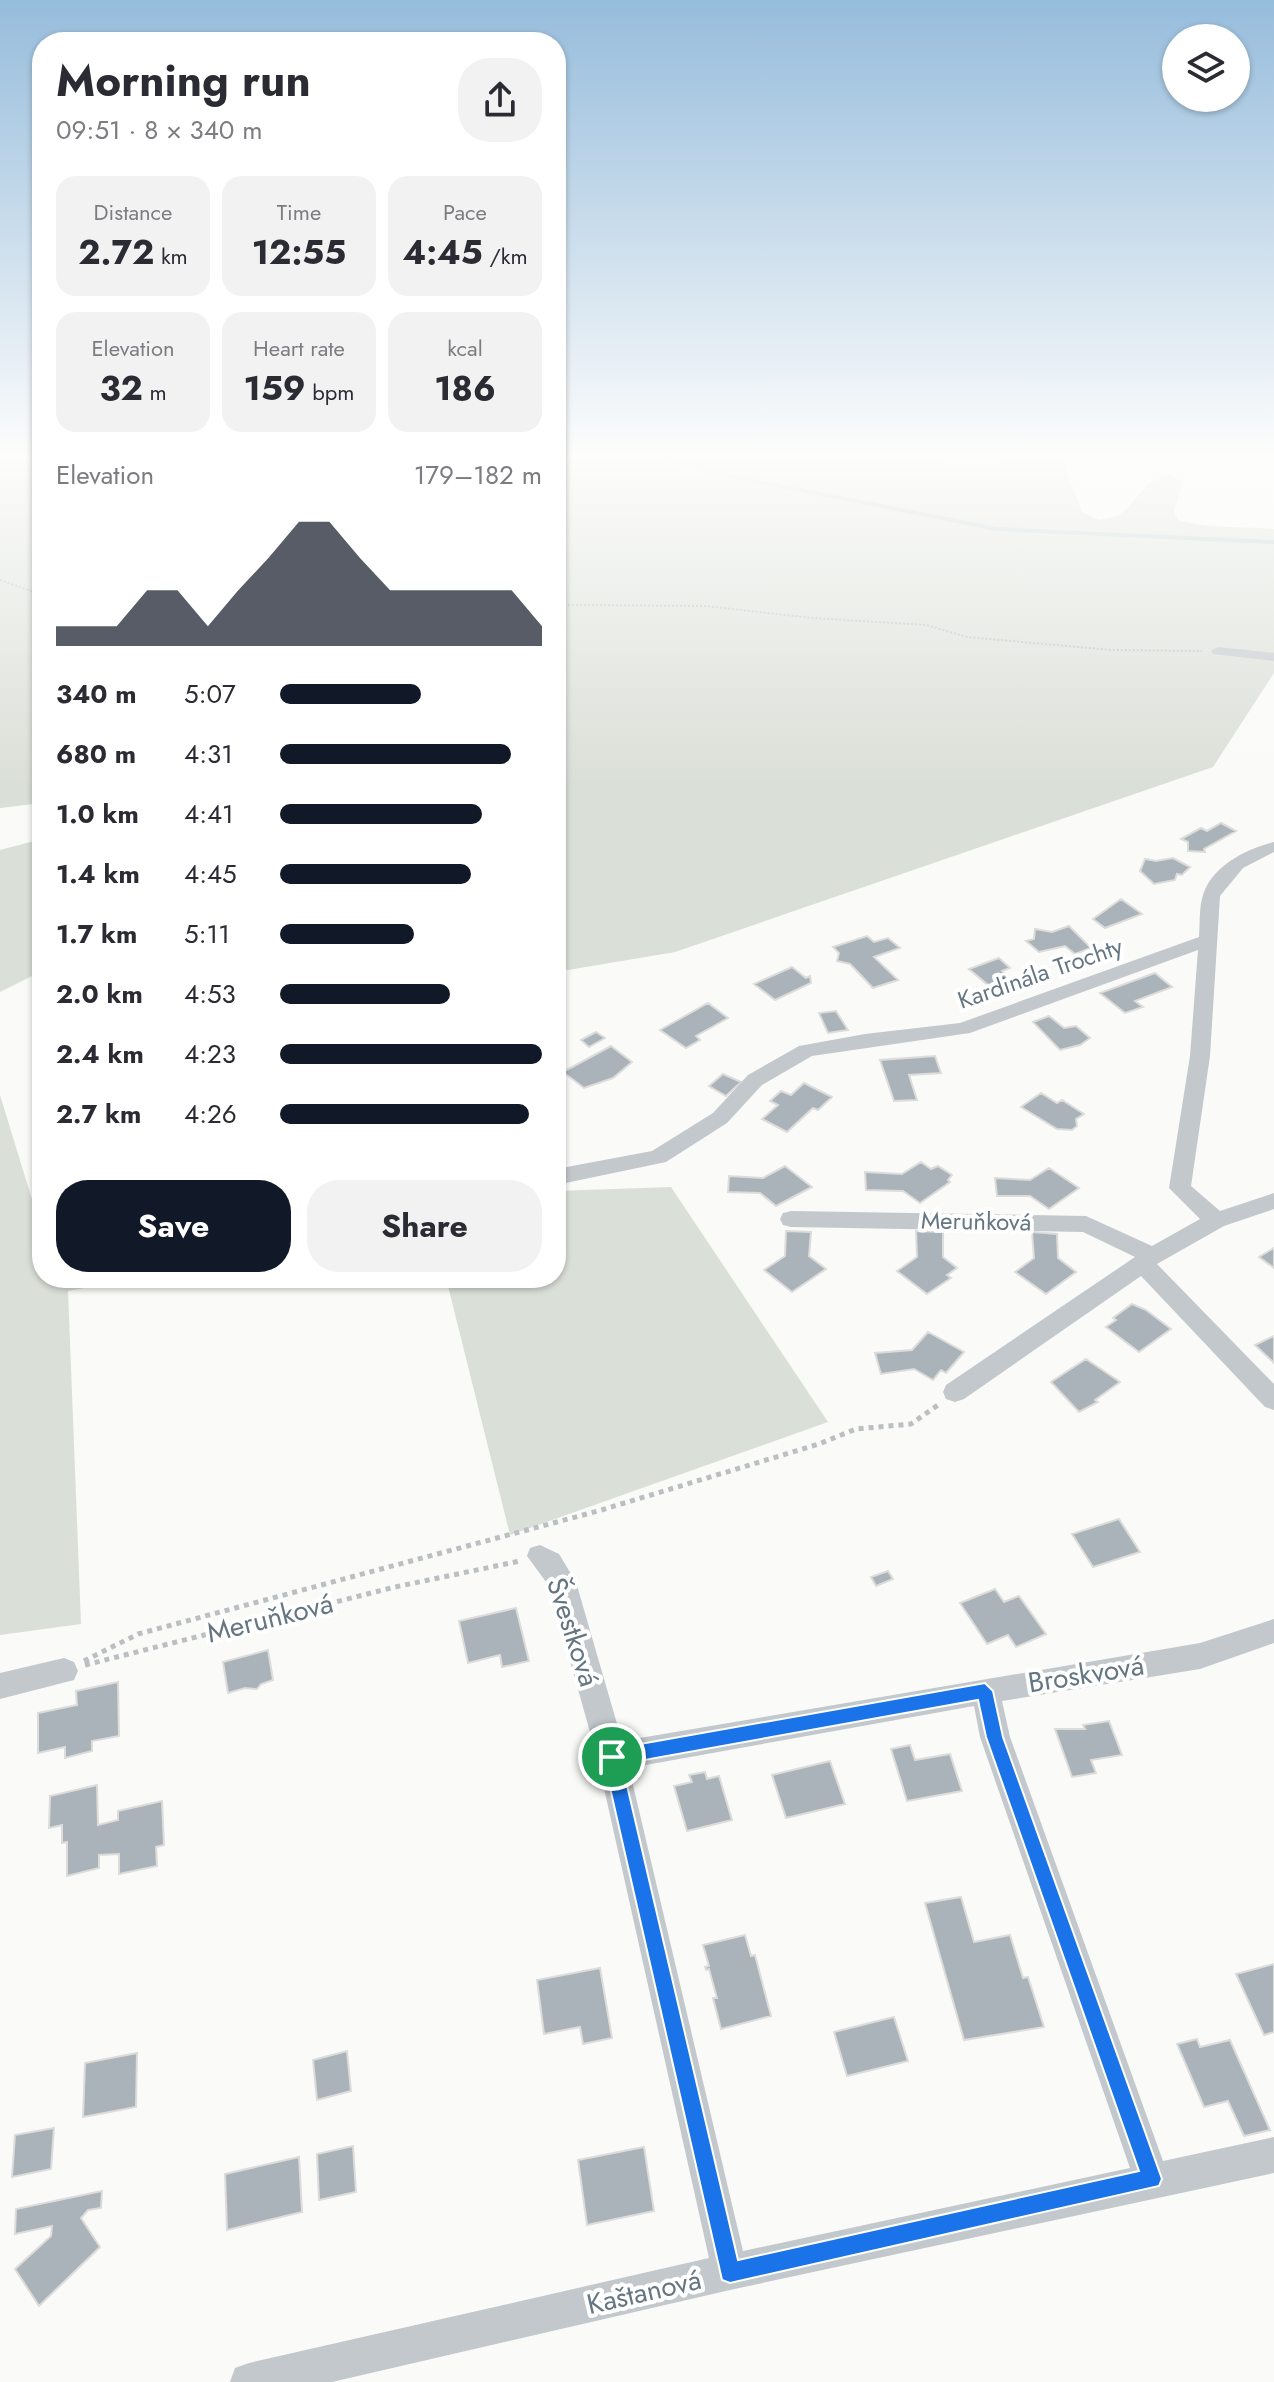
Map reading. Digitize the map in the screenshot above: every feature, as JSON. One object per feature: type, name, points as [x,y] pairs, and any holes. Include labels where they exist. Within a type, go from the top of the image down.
[{"type":"street","points":[[1218,651],[1274,657]]},
{"type":"street","points":[[1216,1220],[1180,1188],[1200,1056],[1211,896],[1221,878],[1248,856],[1274,847]]},
{"type":"street","name":"Kardinála Trochty","points":[[566,1175],[658,1157],[720,1118],[755,1080],[806,1051],[865,1040],[963,1029],[1208,940]]},
{"type":"street","points":[[955,1392],[1148,1259],[1216,1220],[1274,1201]]},
{"type":"street","name":"Meruňková","points":[[791,1219],[1086,1224],[1148,1259]]},
{"type":"street","points":[[1148,1259],[1274,1400]]},
{"type":"street","name":"Švestková","points":[[540,1556],[549,1562],[562,1582],[612,1757],[730,2272]]},
{"type":"street","name":"Broskvová","points":[[612,1757],[1200,1656],[1274,1631]]},
{"type":"street","points":[[0,1686],[64,1671]]},
{"type":"street","points":[[985,1691],[995,1737],[1152,2179]]},
{"type":"street","name":"Kaštanová","points":[[249,2382],[730,2272],[1274,2155]]},
{"type":"path","points":[[0,580],[32,591]]},
{"type":"path","points":[[566,605],[706,606],[812,618],[926,625],[967,637],[1111,650],[1218,651]]},
{"type":"path","points":[[64,1671],[138,1634],[598,1511],[819,1444],[856,1429],[911,1424],[955,1392]]},
{"type":"path","name":"Meruňková","points":[[64,1671],[395,1587],[540,1556]]},
{"type":"shaded area","points":[[0,564],[32,564],[32,804],[0,808]]},
{"type":"shaded area","points":[[566,564],[1274,564],[1274,673],[1213,767],[675,952],[566,970]]},
{"type":"shaded area","points":[[32,842],[32,976],[0,992],[0,850]]},
{"type":"shaded area","points":[[0,1095],[32,1199],[32,1288],[84,1288],[68,1291],[81,1624],[0,1635]]},
{"type":"shaded area","points":[[671,1187],[828,1422],[510,1535],[448,1288],[566,1288],[566,1191]]},
{"type":"building","points":[[1221,823],[1236,831],[1204,849],[1205,852],[1188,851],[1188,842],[1181,839],[1201,828],[1207,831]]},
{"type":"building","points":[[1173,858],[1190,867],[1182,875],[1177,874],[1175,880],[1154,884],[1140,871],[1145,859]]},
{"type":"building","points":[[1121,899],[1142,914],[1105,928],[1093,919]]},
{"type":"building","points":[[1069,926],[1091,948],[1075,954],[1065,946],[1039,952],[1026,941],[1034,939],[1035,929],[1052,932]]},
{"type":"building","points":[[867,936],[874,942],[888,938],[900,948],[874,957],[898,980],[873,988],[850,964],[837,961],[839,953],[833,947]]},
{"type":"building","points":[[999,958],[1010,968],[1002,971],[1009,978],[988,985],[969,969]]},
{"type":"building","points":[[792,967],[806,978],[810,976],[811,983],[775,1000],[754,984]]},
{"type":"building","points":[[1155,973],[1172,987],[1135,1001],[1143,1007],[1125,1013],[1100,993]]},
{"type":"building","points":[[708,1003],[728,1018],[696,1036],[700,1040],[686,1048],[660,1030]]},
{"type":"building","points":[[836,1011],[848,1030],[828,1033],[819,1013]]},
{"type":"building","points":[[1049,1016],[1064,1028],[1076,1026],[1090,1038],[1080,1045],[1060,1050],[1033,1022]]},
{"type":"building","points":[[596,1032],[605,1038],[589,1047],[581,1040]]},
{"type":"building","points":[[611,1046],[632,1062],[613,1078],[584,1088],[566,1074],[566,1070]]},
{"type":"building","points":[[935,1056],[941,1073],[909,1075],[917,1100],[894,1101],[880,1060]]},
{"type":"building","points":[[723,1074],[741,1082],[726,1096],[709,1086]]},
{"type":"building","points":[[804,1083],[832,1097],[818,1110],[813,1108],[787,1132],[762,1119],[778,1105],[770,1101],[781,1091],[791,1095]]},
{"type":"building","points":[[1041,1093],[1057,1103],[1062,1100],[1084,1114],[1076,1119],[1077,1126],[1072,1130],[1057,1129],[1021,1107]]},
{"type":"building","points":[[921,1162],[931,1169],[938,1166],[952,1175],[948,1180],[950,1182],[920,1203],[903,1191],[866,1190],[865,1172],[902,1174]]},
{"type":"building","points":[[785,1166],[812,1187],[776,1206],[760,1193],[728,1192],[729,1176],[763,1178]]},
{"type":"building","points":[[1049,1168],[1079,1188],[1049,1209],[1030,1196],[997,1196],[995,1178],[1030,1180]]},
{"type":"building","points":[[786,1231],[811,1232],[809,1256],[826,1269],[792,1292],[764,1270],[785,1256]]},
{"type":"building","points":[[916,1231],[943,1232],[943,1257],[957,1268],[947,1275],[951,1278],[927,1294],[897,1271],[917,1257]]},
{"type":"building","points":[[1032,1232],[1057,1234],[1058,1258],[1076,1272],[1046,1294],[1015,1272],[1034,1258]]},
{"type":"building","points":[[1274,1248],[1274,1268],[1259,1257]]},
{"type":"building","points":[[1132,1304],[1146,1310],[1171,1329],[1139,1352],[1106,1327]]},
{"type":"building","points":[[928,1332],[964,1352],[946,1373],[941,1370],[933,1380],[914,1369],[881,1374],[875,1353],[912,1350]]},
{"type":"building","points":[[1274,1336],[1274,1363],[1255,1345]]},
{"type":"building","points":[[1086,1359],[1120,1382],[1095,1400],[1098,1402],[1079,1412],[1051,1382]]},
{"type":"building","points":[[1119,1519],[1140,1552],[1093,1567],[1072,1534]]},
{"type":"building","points":[[888,1571],[893,1579],[876,1586],[871,1577]]},
{"type":"building","points":[[995,1589],[1004,1602],[1019,1596],[1046,1634],[1016,1647],[1008,1635],[987,1644],[960,1603]]},
{"type":"building","points":[[516,1608],[529,1661],[502,1667],[500,1655],[468,1663],[459,1621]]},
{"type":"building","points":[[268,1650],[273,1680],[257,1689],[245,1688],[228,1693],[223,1662]]},
{"type":"building","points":[[118,1682],[119,1736],[92,1741],[92,1751],[65,1758],[65,1747],[38,1753],[38,1713],[77,1705],[76,1691]]},
{"type":"building","points":[[1109,1721],[1122,1755],[1091,1760],[1096,1773],[1072,1777],[1055,1729],[1085,1729],[1083,1725]]},
{"type":"building","points":[[910,1745],[915,1760],[950,1754],[962,1791],[907,1801],[891,1749]]},
{"type":"building","points":[[830,1761],[845,1804],[786,1818],[772,1775]]},
{"type":"building","points":[[705,1772],[707,1779],[719,1776],[732,1820],[687,1831],[674,1786],[692,1782],[689,1775]]},
{"type":"building","points":[[97,1785],[98,1825],[118,1820],[118,1811],[162,1801],[164,1845],[156,1847],[157,1866],[119,1874],[119,1854],[99,1855],[99,1868],[67,1876],[67,1842],[62,1843],[62,1825],[49,1828],[50,1796]]},
{"type":"building","points":[[961,1897],[974,1942],[1010,1935],[1023,1978],[1028,1977],[1044,2027],[964,2040],[925,1903]]},
{"type":"building","points":[[745,1935],[751,1956],[755,1955],[771,2016],[721,2029],[713,1998],[717,1998],[709,1969],[705,1967],[709,1966],[703,1945]]},
{"type":"building","points":[[1274,1964],[1274,2032],[1264,2035],[1236,1974]]},
{"type":"building","points":[[600,1968],[612,2038],[583,2044],[580,2027],[544,2034],[537,1980]]},
{"type":"building","points":[[894,2017],[908,2061],[847,2076],[834,2032]]},
{"type":"building","points":[[1197,2039],[1200,2047],[1230,2040],[1270,2130],[1244,2136],[1228,2101],[1204,2107],[1177,2044]]},
{"type":"building","points":[[347,2051],[351,2091],[317,2100],[313,2060]]},
{"type":"building","points":[[137,2053],[136,2107],[83,2117],[85,2063]]},
{"type":"building","points":[[54,2128],[51,2169],[12,2177],[15,2135]]},
{"type":"building","points":[[353,2146],[356,2192],[319,2200],[317,2154]]},
{"type":"building","points":[[644,2147],[654,2211],[587,2225],[578,2160]]},
{"type":"building","points":[[299,2157],[302,2212],[227,2230],[225,2174]]},
{"type":"building","points":[[102,2191],[101,2208],[88,2210],[81,2218],[100,2247],[39,2306],[15,2269],[51,2236],[52,2226],[15,2234],[16,2209]]},
{"type":"route","points":[[985,1691],[995,1737],[1152,2179],[730,2272],[612,1757],[985,1691]]}]
